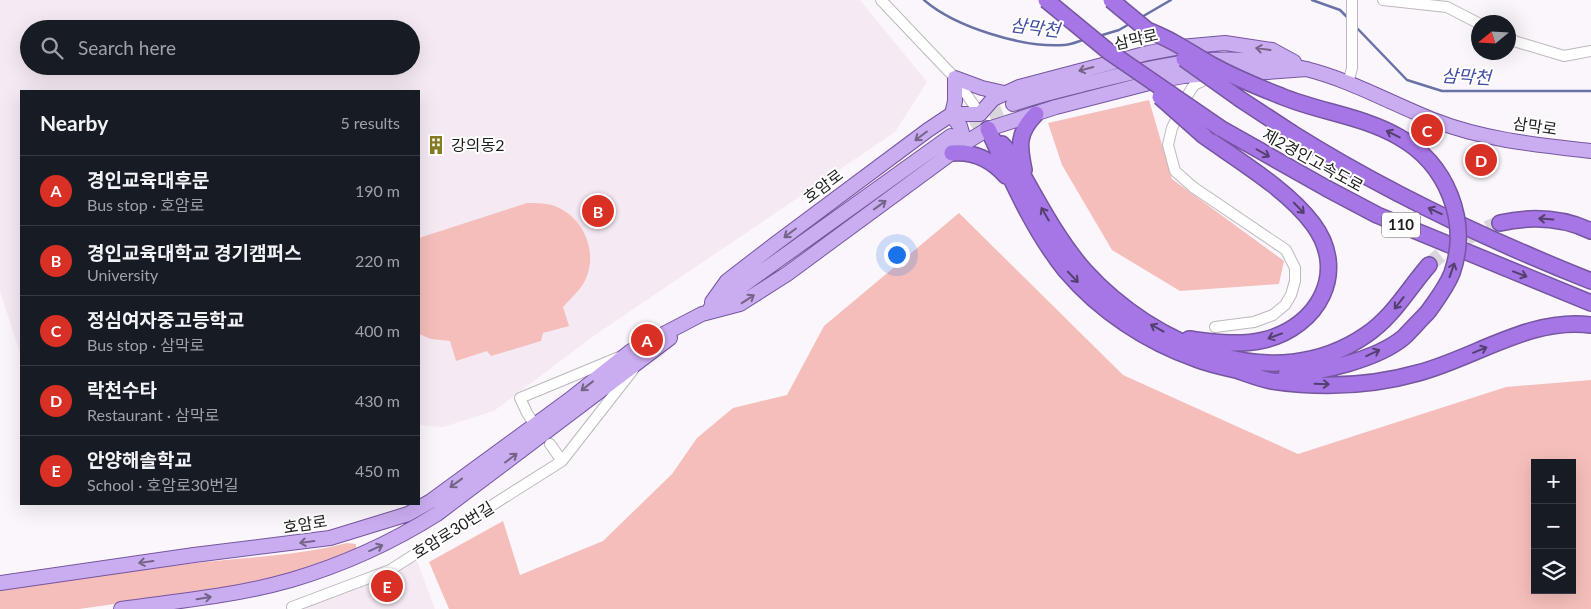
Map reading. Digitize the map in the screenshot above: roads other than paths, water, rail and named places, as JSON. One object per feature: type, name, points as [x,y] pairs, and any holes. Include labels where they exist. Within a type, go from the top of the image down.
[{"type":"highway","name":"제2경인고속도로","points":[[1046,0],[1108,51],[1220,128],[1326,188],[1378,215],[1591,303]]},
{"type":"highway","name":"제2경인고속도로","points":[[1111,0],[1145,30],[1240,99],[1320,150],[1428,208],[1523,253],[1591,282]]},
{"type":"highway","points":[[1145,30],[1172,41],[1213,66],[1281,96],[1300,104],[1357,120],[1387,131],[1411,145],[1423,155],[1442,177],[1457,215],[1458,229],[1455,261],[1451,274],[1444,289],[1428,312],[1403,338],[1377,352],[1352,362],[1321,370],[1286,375],[1240,372]]},
{"type":"highway","points":[[1108,51],[1204,136],[1299,206],[1314,225],[1328,258],[1328,276],[1324,294],[1316,308],[1302,322],[1285,332],[1266,339],[1242,343],[1176,338]]},
{"type":"highway","points":[[1020,184],[1021,138],[1027,123],[1036,114]]},
{"type":"highway","points":[[988,129],[1010,153],[1036,226],[1053,254],[1068,273],[1107,309],[1137,330],[1176,351],[1197,359],[1271,381],[1335,385],[1377,382],[1438,367],[1532,331],[1572,324],[1591,325]]},
{"type":"highway","points":[[952,153],[968,153],[989,161],[1020,184],[1071,254],[1100,287],[1134,314],[1176,338],[1204,351],[1226,358],[1260,364],[1293,362],[1313,359],[1347,346],[1375,328],[1391,314],[1429,265]]},
{"type":"highway","points":[[1500,223],[1518,219],[1551,219],[1567,222],[1591,231]]},
{"type":"main road","name":"삼막로","points":[[980,114],[993,99],[1019,87],[1148,53],[1180,47],[1225,43],[1272,50],[1307,69]]},
{"type":"main road","name":"삼막로","points":[[1013,104],[1044,94],[1152,67],[1226,58],[1270,61],[1307,69],[1436,121],[1512,142],[1591,151]]},
{"type":"main road","name":"삼막로","points":[[988,129],[1056,107],[1157,81],[1184,76],[1221,73],[1307,69]]},
{"type":"main road","points":[[951,115],[955,101],[954,78],[982,88],[1004,93]]},
{"type":"main road","points":[[1017,120],[1010,108],[1010,100],[1019,87]]},
{"type":"main road","points":[[951,115],[980,114],[988,129]]},
{"type":"main road","points":[[951,115],[960,126],[965,143]]},
{"type":"main road","name":"호암로","points":[[702,314],[727,281],[928,130],[951,115]]},
{"type":"main road","name":"호암로","points":[[702,314],[740,304],[787,274],[965,143],[988,129]]},
{"type":"main road","name":"호암로","points":[[0,583],[194,555],[330,538],[408,514],[439,496],[569,400],[702,314],[951,136]]},
{"type":"main road","name":"호암로","points":[[121,609],[241,592],[290,580],[333,566],[412,530],[437,514],[636,356]]},
{"type":"street","points":[[881,0],[954,78],[980,114]]},
{"type":"street","points":[[1383,0],[1447,7],[1471,19]]},
{"type":"street","points":[[1348,84],[1352,68],[1352,4]]},
{"type":"street","points":[[1516,42],[1564,56],[1591,51]]},
{"type":"street","points":[[1215,327],[1254,322],[1273,315],[1285,305],[1291,296],[1295,281],[1295,268],[1286,250],[1193,187],[1176,171],[1168,145],[1172,128],[1194,85],[1221,73]]},
{"type":"street","points":[[531,419],[520,398],[636,356]]},
{"type":"street","name":"호암로30번길","points":[[292,607],[390,570],[562,461],[636,356]]},
{"type":"street","points":[[550,444],[562,461]]},
{"type":"waterway","name":"삼막천","points":[[924,0],[953,19],[990,34],[1010,39],[1047,45],[1072,44],[1086,39]]},
{"type":"waterway","name":"삼막천","points":[[1140,18],[1171,0]]},
{"type":"waterway","name":"삼막천","points":[[1312,0],[1340,10],[1348,18]]},
{"type":"waterway","name":"삼막천","points":[[1099,36],[1119,30],[1131,23]]},
{"type":"waterway","name":"삼막천","points":[[1355,26],[1407,80],[1442,91],[1591,91]]},
{"type":"tunnel","points":[[952,135],[982,117],[1013,104]]},
{"type":"tunnel","points":[[1429,265],[1462,240],[1500,223]]},
{"type":"place","name":"정심여자중고등학교","points":[[1427,130]]},
{"type":"place","name":"강의동2","points":[[436,145]]},
{"type":"place","name":"락천수타","points":[[1481,160]]},
{"type":"place","name":"경인교육대학교 경기캠퍼스","points":[[598,211]]},
{"type":"place","name":"경인교육대후문","points":[[647,340]]},
{"type":"place","name":"안양해솔학교","points":[[387,586]]}]
